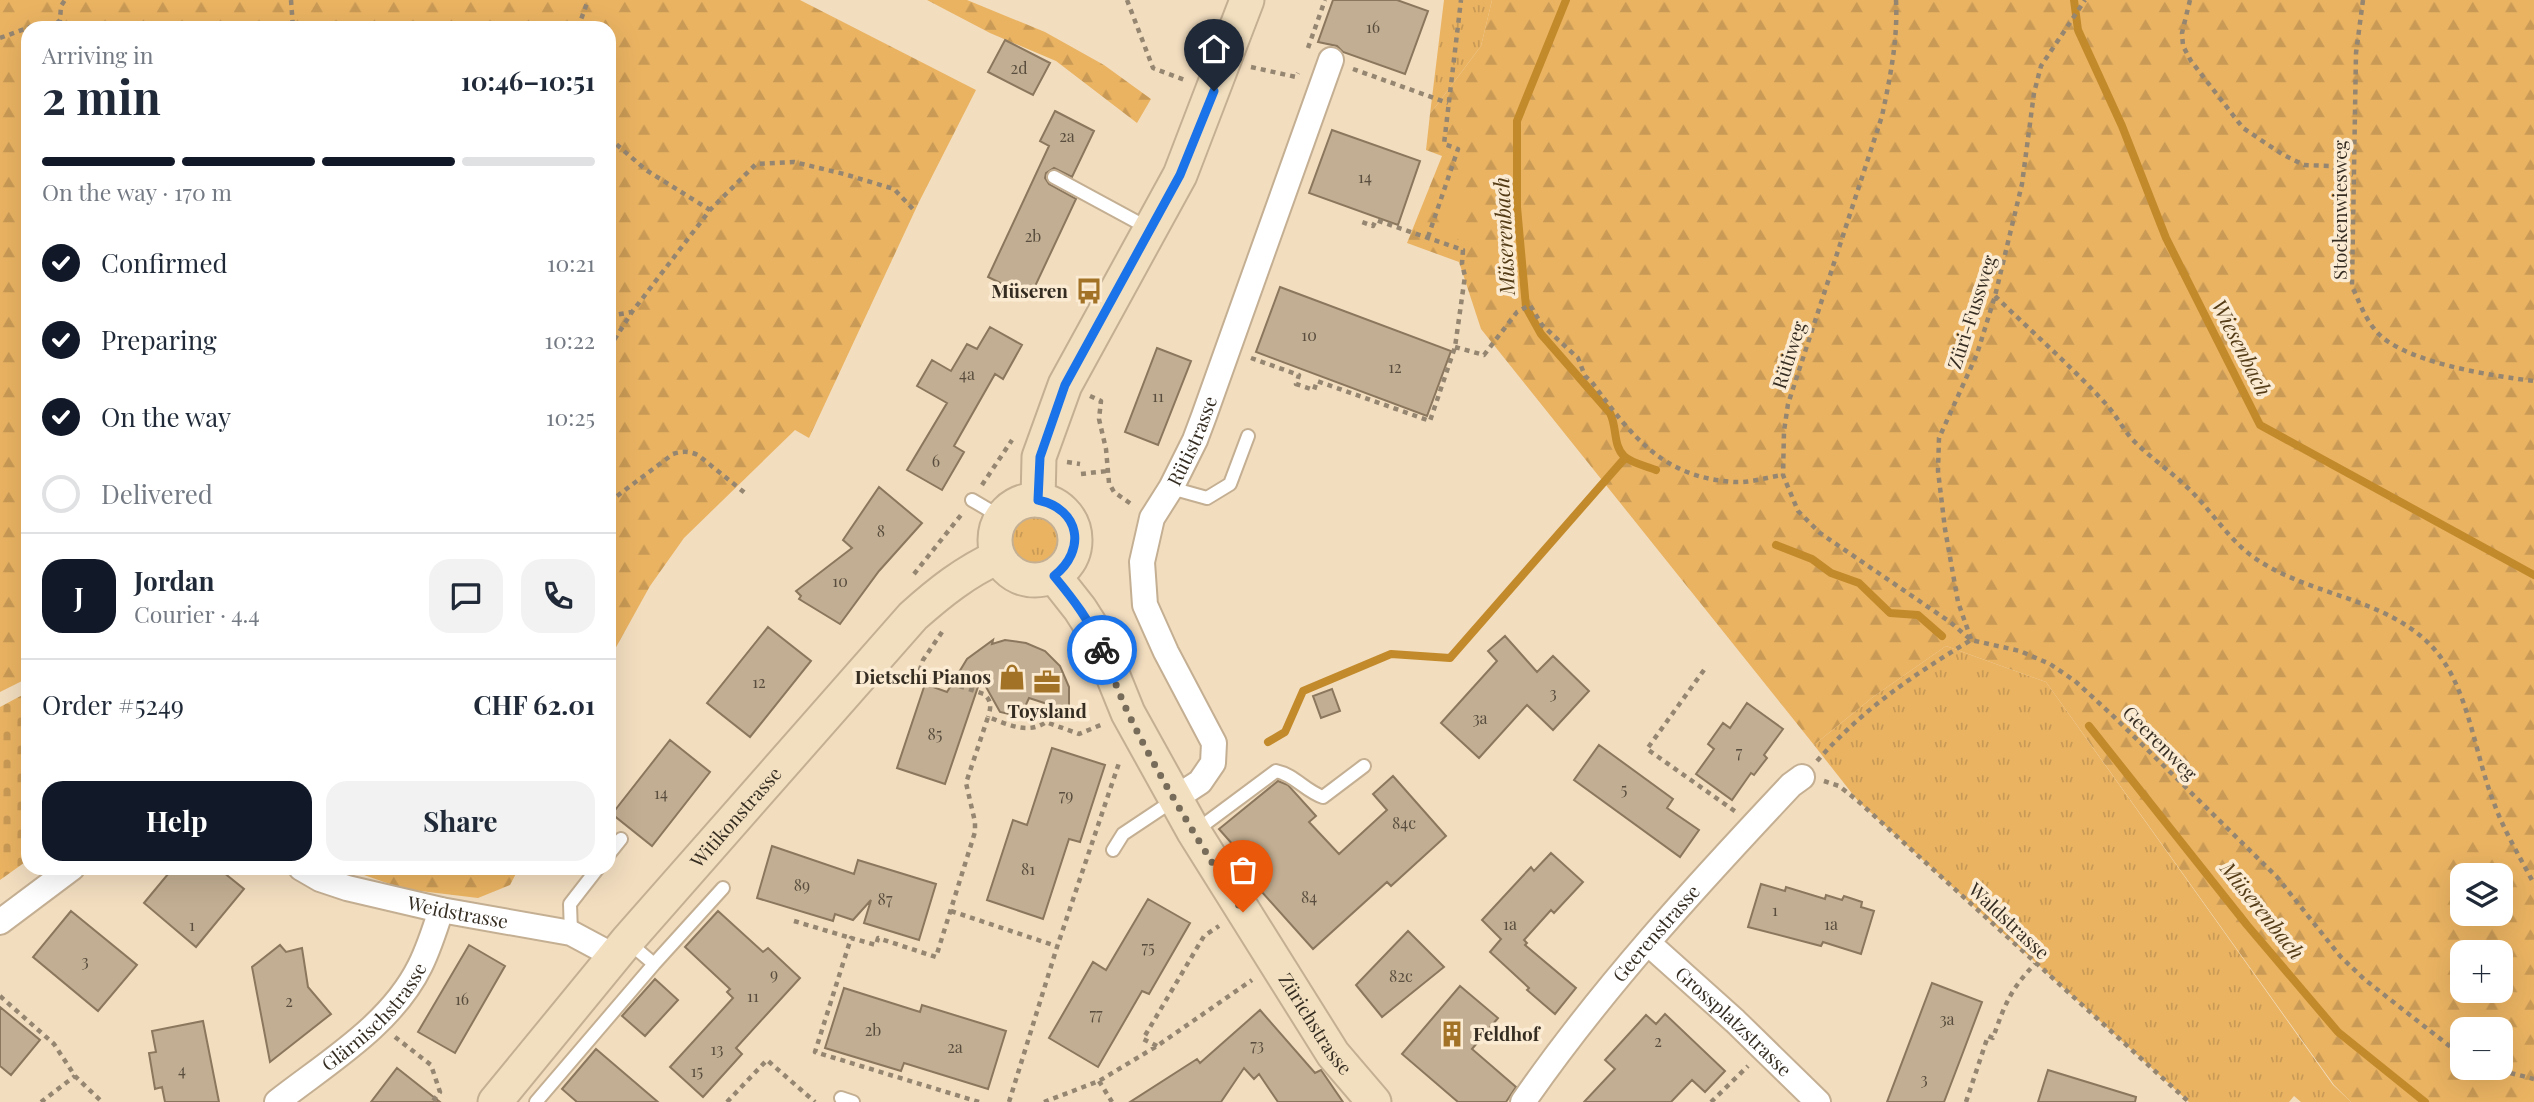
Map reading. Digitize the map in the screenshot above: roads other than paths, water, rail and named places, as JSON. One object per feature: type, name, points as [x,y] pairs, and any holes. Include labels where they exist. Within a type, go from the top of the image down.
[{"type":"main road","points":[[1038,500],[1040,457],[1065,385],[1180,175],[1247,0]]},
{"type":"main road","points":[[1038,500],[1051,503],[1070,519],[1075,545],[1072,557],[1064,568],[1054,576],[1032,581],[1021,579],[1003,566],[998,557],[995,536],[1001,517],[1017,503],[1038,500]]},
{"type":"main road","name":"Witikonstrasse","points":[[495,1102],[620,949],[913,616],[944,588],[973,568],[998,557]]},
{"type":"main road","name":"Zürichstrasse","points":[[1054,576],[1096,634],[1128,713],[1194,832],[1333,1054],[1374,1102]]},
{"type":"street","name":"Rütistrasse","points":[[1174,799],[1200,782],[1213,763],[1214,743],[1166,652],[1145,605],[1142,562],[1152,518],[1171,488],[1195,440],[1331,60]]},
{"type":"street","name":"Geerenstrasse","points":[[1522,1102],[1572,1034],[1691,891],[1791,785],[1802,777]]},
{"type":"street","points":[[0,922],[63,875]]},
{"type":"street","name":"Weidstrasse","points":[[315,875],[347,888],[441,910],[571,933],[620,949]]},
{"type":"street","name":"Glärnischstrasse","points":[[277,1102],[377,1024],[398,1000],[420,968],[441,910]]},
{"type":"street","name":"Grossplatzstrasse","points":[[1648,943],[1818,1102]]},
{"type":"lane","points":[[1054,177],[1151,229]]},
{"type":"lane","points":[[1171,488],[1207,498],[1230,484],[1248,436]]},
{"type":"lane","points":[[972,500],[1001,517]]},
{"type":"lane","points":[[1194,832],[1276,771],[1287,773],[1312,793],[1323,797],[1364,766]]},
{"type":"lane","points":[[1113,850],[1123,834],[1174,799]]},
{"type":"lane","points":[[616,845],[621,839]]},
{"type":"lane","points":[[571,933],[570,904],[593,875]]},
{"type":"lane","points":[[537,1102],[653,964],[723,888]]},
{"type":"lane","points":[[620,949],[653,964]]},
{"type":"waterway","name":"Müserenbach","points":[[1566,0],[1517,121],[1517,207],[1526,307],[1541,334],[1610,413],[1624,456],[1656,470]]},
{"type":"waterway","name":"Wiesenbach","points":[[2074,0],[2078,30],[2122,126],[2166,238],[2260,425],[2534,575]]},
{"type":"waterway","points":[[1268,742],[1285,732],[1303,691],[1391,654],[1450,658],[1625,458]]},
{"type":"waterway","name":"Müserenbach","points":[[1776,545],[1812,559],[1831,573],[1859,583],[1890,613],[1918,615],[1942,636]]},
{"type":"waterway","name":"Müserenbach","points":[[2089,726],[2247,925],[2338,1032],[2425,1102]]},
{"type":"place","name":"Müseren","points":[[1089,291]]},
{"type":"place","name":"Dietschi Pianos","points":[[1012,677]]},
{"type":"place","name":"Toysland","points":[[1047,682]]},
{"type":"place","name":"Feldhof","points":[[1452,1034]]}]
